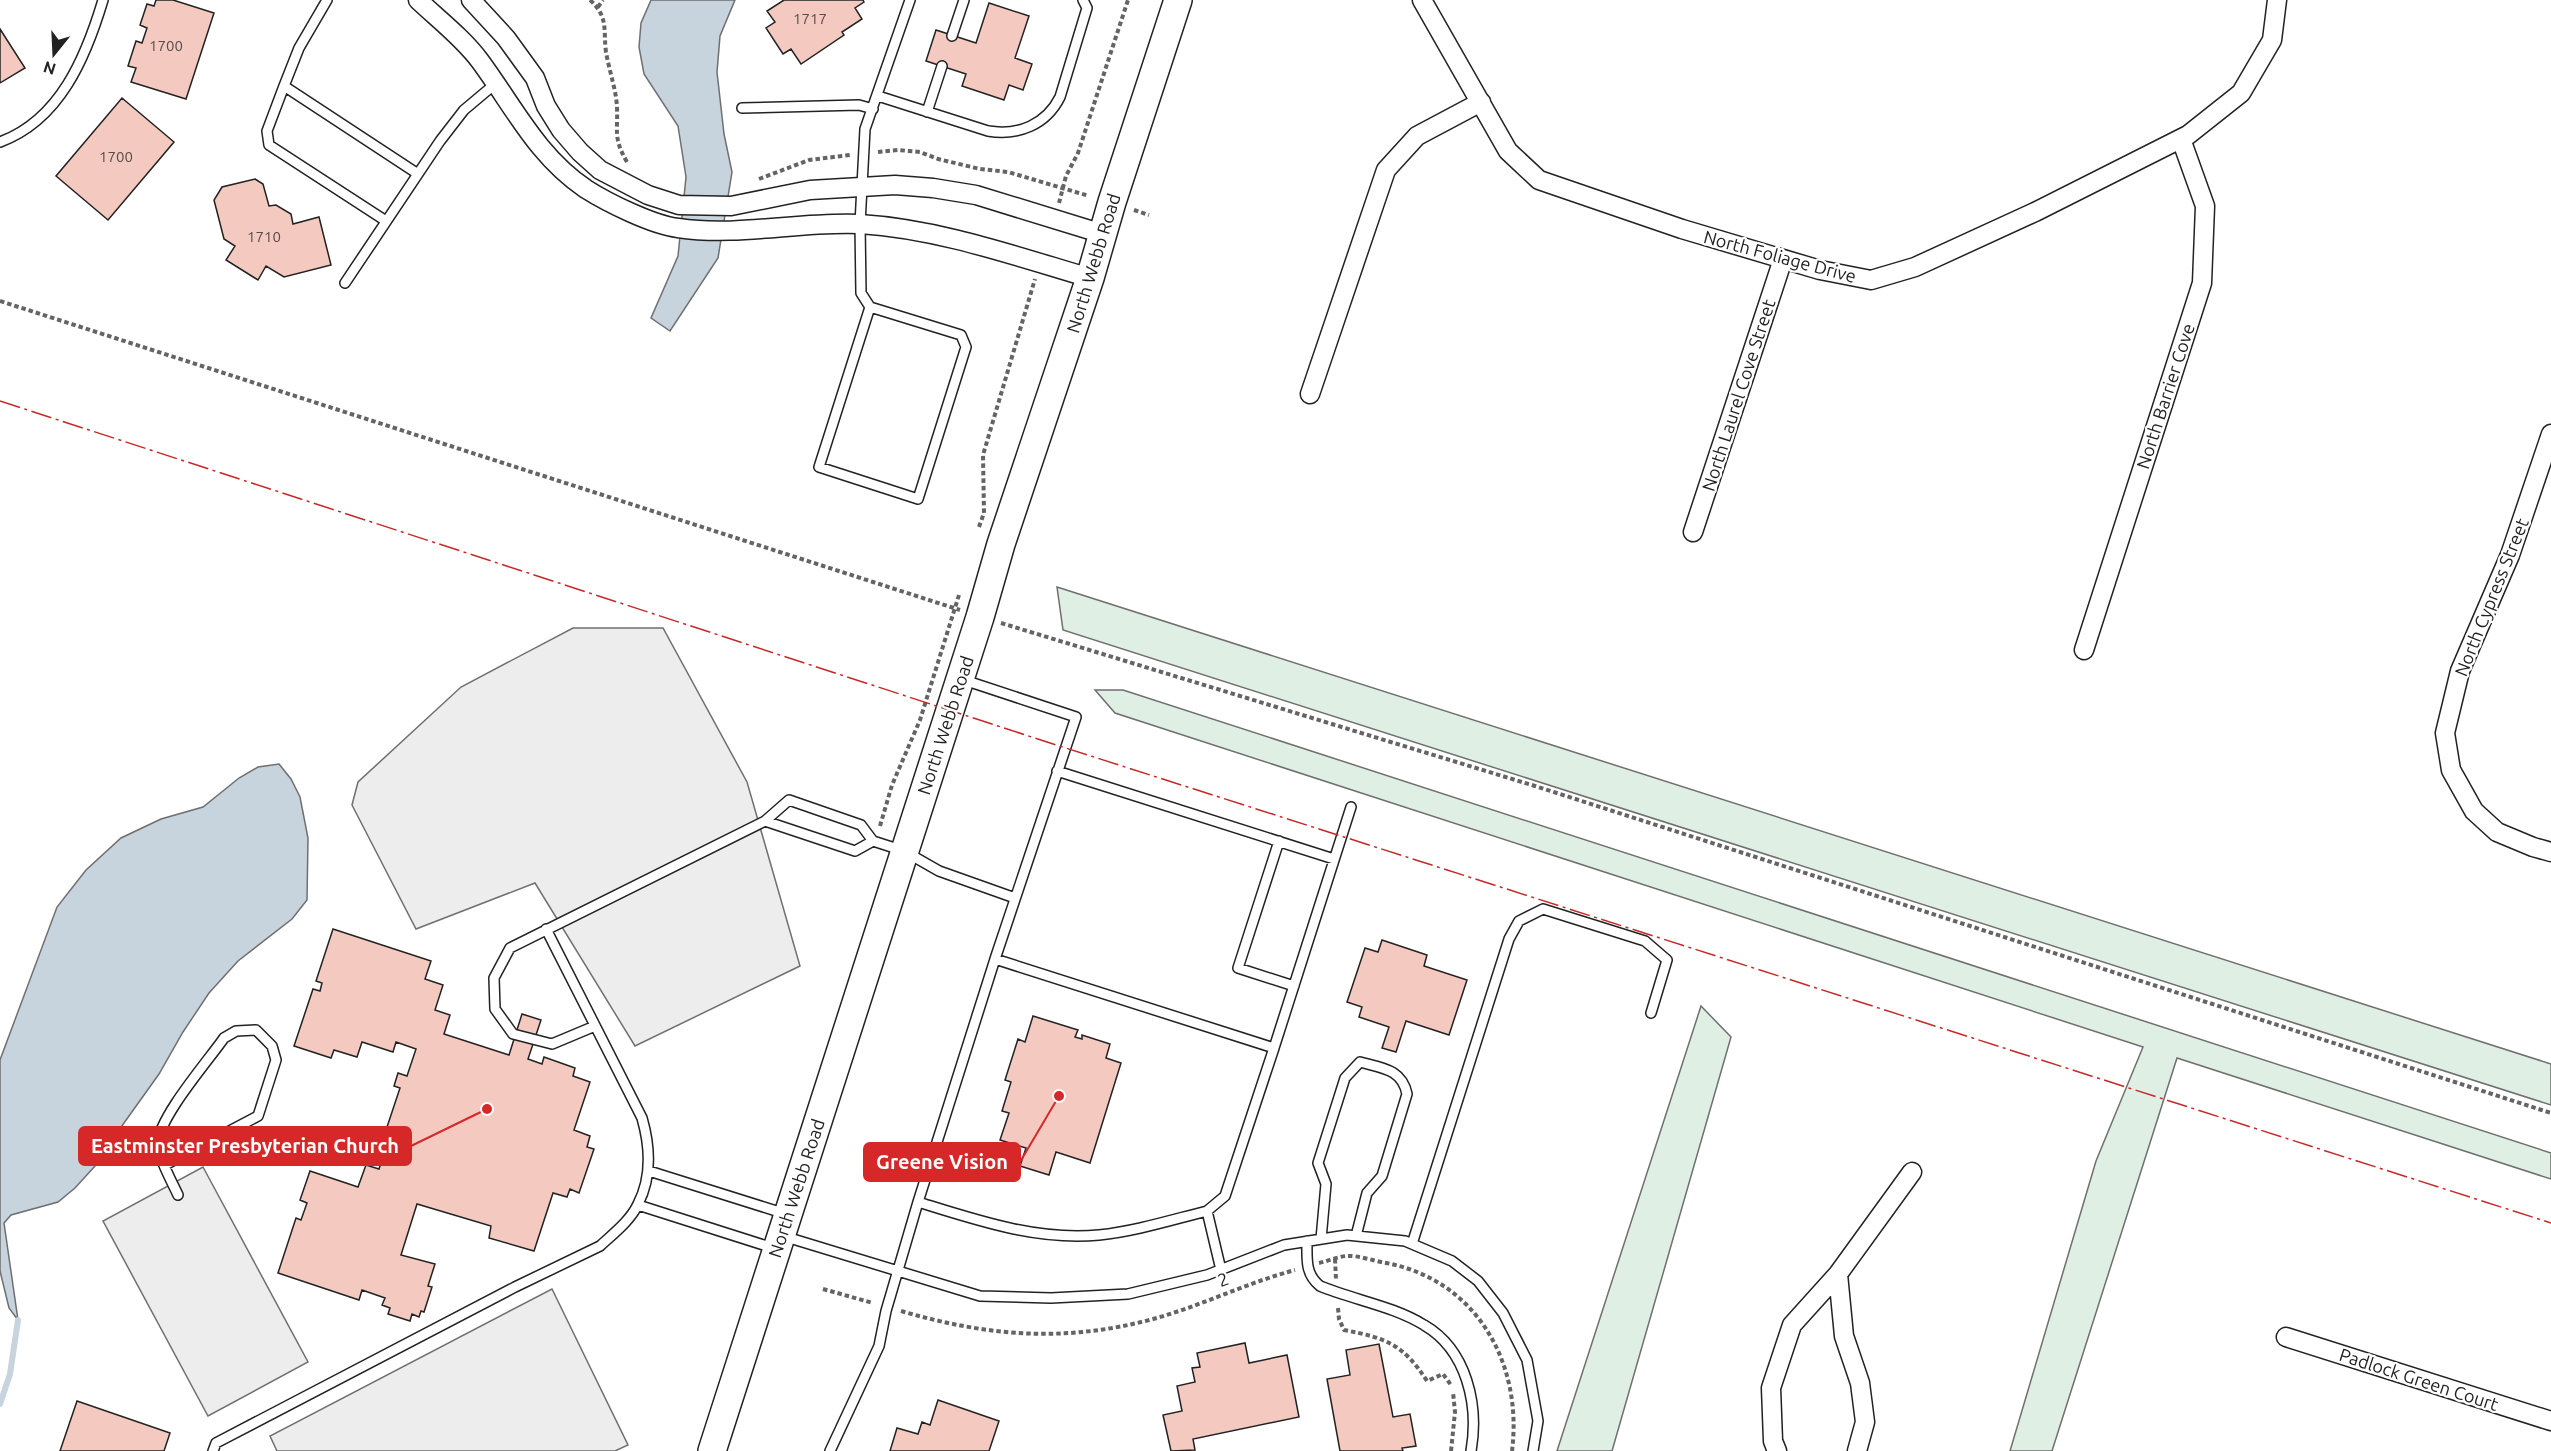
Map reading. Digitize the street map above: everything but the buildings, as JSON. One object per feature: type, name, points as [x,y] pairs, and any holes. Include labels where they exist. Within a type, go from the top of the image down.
[{"type":"main road","name":"North Webb Road","points":[[712,1451],[1001,544],[1090,278],[1178,0]]},
{"type":"street","points":[[418,0],[478,59],[538,147],[586,189],[631,212],[677,228],[732,231],[807,225],[860,224],[922,232],[1090,278]]},
{"type":"street","points":[[471,0],[506,38],[535,78],[546,106],[561,130],[580,152],[600,170],[648,195],[678,205],[731,206],[810,190],[895,185],[933,188],[976,195],[1103,234]]},
{"type":"street","name":"North Foliage Drive","points":[[1422,0],[1508,151],[1539,180],[1682,229],[1820,270],[1871,280],[1915,267],[2035,212],[2181,139],[2241,93],[2272,40],[2277,0]]},
{"type":"street","points":[[1310,394],[1386,170],[1417,136],[1481,102]]},
{"type":"street","name":"North Barrier Cove","points":[[2084,650],[2202,283],[2205,206],[2181,139]]},
{"type":"street","name":"North Laurel Cove Street","points":[[1693,532],[1783,259]]},
{"type":"street","name":"North Cypress Street","points":[[2551,434],[2510,555],[2460,671],[2445,733],[2451,770],[2474,811],[2506,836],[2551,852]]},
{"type":"street","points":[[1777,1451],[1773,1441],[1771,1388],[1792,1325],[1838,1274],[1912,1172]]},
{"type":"street","points":[[1838,1274],[1844,1336],[1860,1383],[1865,1422],[1857,1451]]},
{"type":"street","name":"Padlock Green Court","points":[[2286,1337],[2551,1421]]},
{"type":"lane","points":[[0,142],[16,136],[46,112],[74,77],[91,40],[103,0]]},
{"type":"lane","points":[[327,0],[299,48],[267,131],[269,145],[386,221]]},
{"type":"lane","points":[[870,307],[819,467],[918,499],[966,347],[960,335],[870,307],[861,293],[860,224],[865,129],[910,0]]},
{"type":"lane","points":[[952,36],[964,0]]},
{"type":"lane","points":[[878,96],[1003,134],[1019,131],[1038,123],[1053,111],[1060,97],[1087,8],[1083,0]]},
{"type":"lane","points":[[927,112],[942,66]]},
{"type":"lane","points":[[345,284],[418,174],[464,110],[495,84]]},
{"type":"lane","points":[[284,86],[418,174]]},
{"type":"lane","points":[[742,108],[859,105],[873,109]]},
{"type":"lane","points":[[830,1451],[879,1346],[887,1307],[918,1202],[995,959],[1076,717],[960,678]]},
{"type":"lane","points":[[1058,771],[1334,859]]},
{"type":"lane","points":[[595,1026],[552,1044],[513,1034],[495,1009],[494,978],[510,948],[765,821],[789,800],[861,825],[875,841],[904,851],[939,871],[1016,898]]},
{"type":"lane","points":[[918,1202],[994,1226],[1037,1233],[1097,1235],[1139,1228],[1207,1211],[1225,1196],[1351,807]]},
{"type":"lane","points":[[765,821],[855,851],[875,841]]},
{"type":"lane","points":[[1279,841],[1238,968],[1294,986]]},
{"type":"lane","points":[[1412,1244],[1509,939],[1519,921],[1543,909],[1645,942],[1667,960],[1651,1013]]},
{"type":"lane","points":[[213,1451],[216,1443],[291,1403],[600,1246],[638,1205],[649,1171],[648,1139],[642,1118],[546,929]]},
{"type":"lane","points":[[995,959],[1274,1048]]},
{"type":"lane","points":[[165,1165],[258,1116],[276,1060],[272,1046],[256,1030],[236,1031],[224,1038],[161,1125],[158,1145],[165,1165],[177,1194]]},
{"type":"lane","points":[[1321,1239],[1326,1184],[1318,1163],[1345,1078],[1360,1062],[1397,1072],[1405,1083],[1407,1094],[1382,1176],[1367,1193],[1356,1236]]},
{"type":"lane","points":[[649,1171],[782,1233],[980,1296],[1051,1298],[1128,1294],[1221,1270],[1284,1245],[1347,1234],[1405,1241],[1452,1261],[1478,1281],[1503,1313],[1527,1360],[1538,1421],[1533,1451]]},
{"type":"lane","points":[[638,1205],[782,1233]]},
{"type":"lane","points":[[1207,1211],[1221,1270]]},
{"type":"lane","points":[[1307,1241],[1306,1267],[1312,1280],[1337,1293],[1409,1317],[1426,1326],[1444,1341],[1463,1369],[1469,1388],[1473,1412],[1471,1451]]},
{"type":"path","points":[[590,0],[598,7],[607,29],[606,49],[617,106],[616,131],[619,147],[627,163],[634,168]]},
{"type":"path","points":[[598,7],[603,0]]},
{"type":"path","points":[[1054,219],[1066,176],[1078,153],[1128,0]]},
{"type":"path","points":[[977,534],[984,513],[983,455],[1040,263]]},
{"type":"path","points":[[0,301],[955,609]]},
{"type":"path","points":[[875,841],[892,785],[920,720],[962,587]]},
{"type":"path","points":[[1012,626],[1557,793],[2551,1113]]},
{"type":"path","name":"2","points":[[823,1289],[940,1322],[1024,1335],[1100,1331],[1154,1319],[1268,1277],[1346,1256],[1401,1266],[1443,1283],[1482,1320],[1499,1350],[1514,1397],[1515,1425],[1512,1451]]},
{"type":"path","points":[[1335,1259],[1339,1319],[1344,1330],[1377,1336],[1396,1346],[1414,1361],[1427,1381],[1443,1374],[1452,1386],[1455,1413],[1451,1451]]},
{"type":"green space","points":[[1057,587],[2551,1064],[2551,1105],[1063,630]]},
{"type":"green space","points":[[1095,690],[1123,690],[2551,1153],[2551,1179],[2177,1058],[2052,1451],[2010,1451],[2096,1161],[2143,1047],[1115,713]]},
{"type":"green space","points":[[1701,1006],[1731,1037],[1612,1451],[1557,1451]]},
{"type":"shaded area","points":[[651,0],[735,0],[720,36],[717,72],[724,134],[732,172],[718,258],[670,331],[651,318],[678,256],[686,177],[678,126],[644,74],[639,47],[641,23]]},
{"type":"shaded area","points":[[573,628],[663,628],[747,782],[800,966],[635,1046],[535,883],[416,929],[352,805],[358,782],[461,687]]},
{"type":"shaded area","points":[[279,764],[291,779],[300,797],[308,838],[307,900],[292,919],[238,961],[209,993],[105,1155],[75,1188],[58,1202],[11,1215],[4,1223],[18,1320],[9,1308],[0,1271],[0,1060],[57,907],[86,870],[121,838],[161,819],[203,807],[239,778],[258,767]]},
{"type":"shaded area","points":[[203,1167],[308,1362],[208,1416],[103,1221]]},
{"type":"shaded area","points":[[552,1289],[628,1445],[615,1451],[277,1451],[270,1436]]},
{"type":"waterway","points":[[0,1404],[10,1374],[18,1320]]},
{"type":"power","points":[[0,401],[1047,742],[2551,1223]]},
{"type":"place","name":"Greene Vision","points":[[1059,1096]]},
{"type":"place","name":"Eastminster Presbyterian Church","points":[[487,1109]]}]
